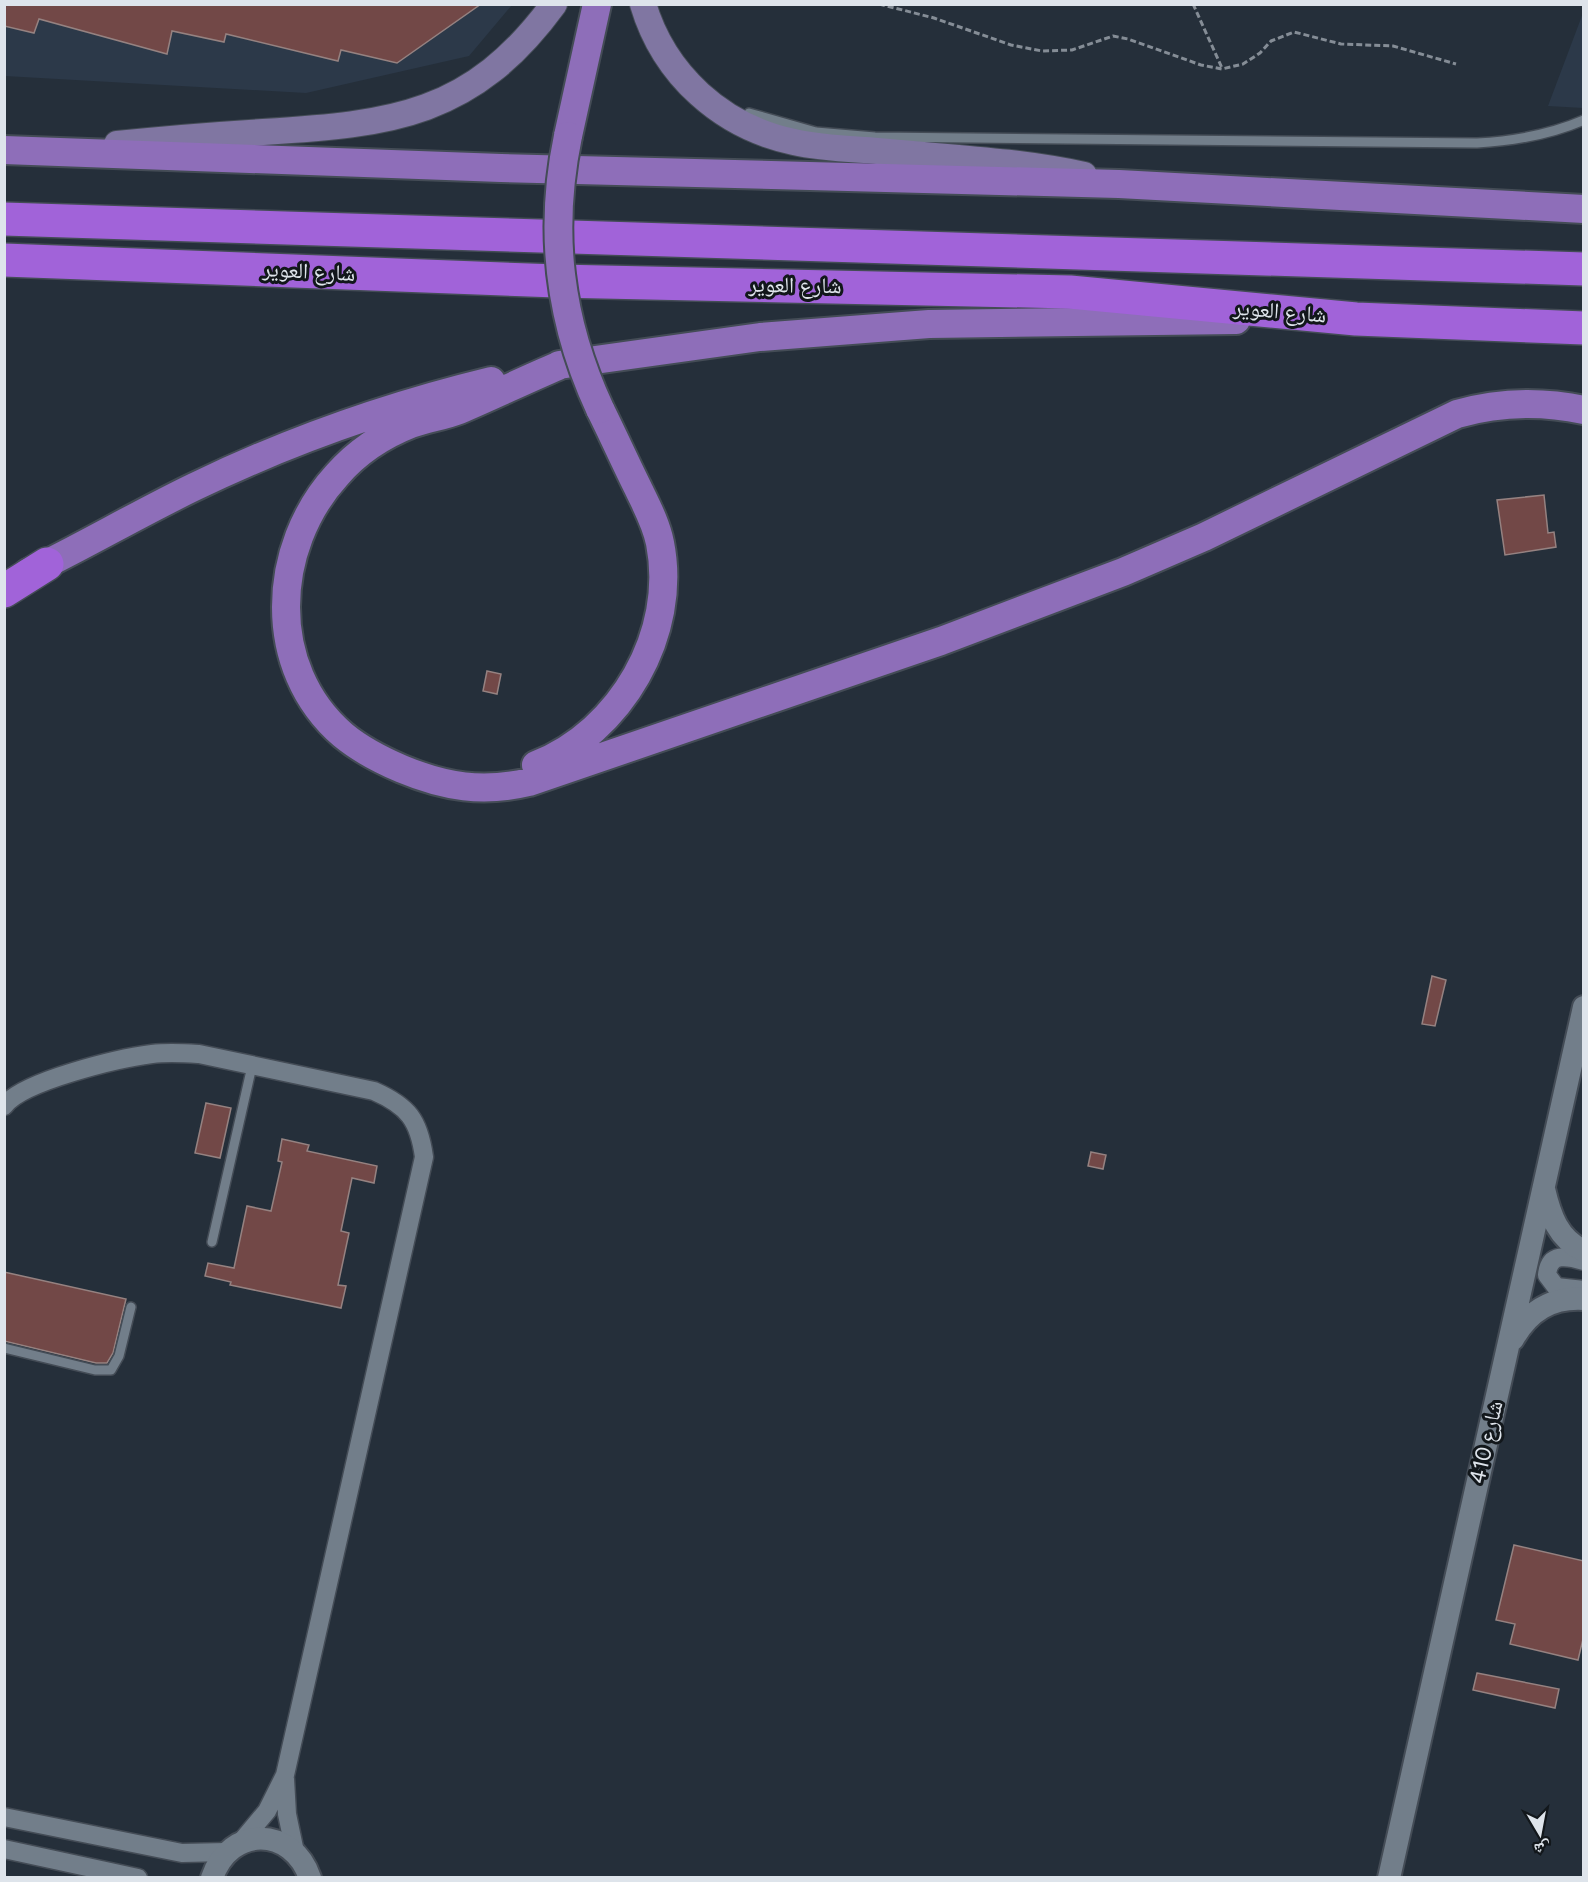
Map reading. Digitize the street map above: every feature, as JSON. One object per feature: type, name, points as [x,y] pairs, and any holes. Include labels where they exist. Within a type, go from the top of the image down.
[{"type":"highway","name":"شارع العوير","points":[[4,219],[1584,269]]},
{"type":"highway","name":"شارع العوير","points":[[4,260],[557,281],[1070,292],[1356,319],[1584,328]]},
{"type":"highway","points":[[4,591],[47,564]]},
{"type":"main road","points":[[48,152],[208,135],[329,129],[417,112],[444,102],[495,69],[518,49],[554,4]]},
{"type":"main road","points":[[404,770],[426,776],[474,780],[520,772],[563,752],[600,723],[616,706],[641,667],[654,635],[661,603],[663,562],[660,541],[653,520],[600,409],[573,341],[559,277],[558,201],[568,136],[597,4]]},
{"type":"main road","points":[[643,4],[659,43],[687,83],[719,111],[755,131],[795,143],[1023,164],[1066,171],[1119,184]]},
{"type":"main road","points":[[4,150],[1119,184],[1584,209]]},
{"type":"main road","points":[[4,585],[194,486],[288,445],[442,393],[558,366],[760,337],[929,324],[1356,319]]},
{"type":"main road","points":[[558,366],[456,411],[412,424],[370,446],[338,473],[324,489],[313,506],[295,544],[286,584],[285,604],[291,646],[306,685],[328,720],[343,734],[372,755],[440,784],[497,788],[529,782],[940,641],[1113,576],[1204,537],[1457,414],[1478,408],[1519,403],[1584,410]]},
{"type":"street","name":"شارع 410","points":[[1389,1878],[1584,1006]]},
{"type":"street","points":[[4,1106],[24,1089],[43,1082],[154,1053],[199,1054],[374,1091],[395,1100],[411,1115],[421,1135],[424,1157],[285,1775],[267,1811],[218,1863],[212,1878]]},
{"type":"street","points":[[1544,1187],[1557,1227],[1571,1243],[1584,1251]]},
{"type":"street","points":[[1584,1262],[1564,1256],[1557,1257],[1548,1268],[1547,1275],[1556,1287],[1584,1290]]},
{"type":"street","points":[[1507,1351],[1522,1323],[1537,1309],[1557,1300],[1584,1299]]},
{"type":"street","points":[[285,1775],[287,1814],[308,1868]]},
{"type":"street","points":[[4,1817],[182,1853],[234,1847],[270,1839],[284,1843],[308,1868]]},
{"type":"street","points":[[4,1849],[108,1874],[138,1878]]},
{"type":"lane","points":[[687,83],[730,106],[786,125],[845,135],[885,137],[1477,142],[1509,141],[1541,135],[1584,120]]},
{"type":"lane","points":[[212,1242],[252,1066]]},
{"type":"lane","points":[[4,1348],[95,1370],[111,1370],[119,1356],[130,1307]]},
{"type":"path","points":[[879,4],[934,18],[1027,49],[1072,50],[1113,36],[1128,39],[1201,65],[1222,69],[1243,64],[1260,53],[1271,41],[1294,32],[1341,44],[1393,46],[1455,64]]},
{"type":"path","points":[[1193,4],[1222,69]]},
{"type":"shaded area","points":[[4,5],[512,5],[469,56],[306,93],[5,76]]},
{"type":"shaded area","points":[[1583,13],[1583,108],[1548,106]]},
{"type":"building","points":[[4,4],[481,4],[397,63],[341,50],[338,61],[226,34],[224,42],[172,31],[167,54],[39,19],[34,33],[4,26]]},
{"type":"building","points":[[1544,495],[1548,533],[1554,532],[1556,547],[1505,555],[1497,500]]},
{"type":"building","points":[[487,671],[501,674],[497,694],[483,691]]},
{"type":"building","points":[[1432,976],[1446,980],[1435,1026],[1422,1024]]},
{"type":"building","points":[[206,1103],[231,1108],[220,1158],[195,1153]]},
{"type":"building","points":[[282,1139],[309,1145],[307,1151],[377,1166],[374,1183],[352,1178],[341,1231],[349,1233],[338,1285],[346,1286],[341,1308],[230,1285],[231,1282],[205,1276],[208,1263],[234,1268],[247,1206],[271,1211],[282,1162],[278,1161]]},
{"type":"building","points":[[1091,1152],[1106,1155],[1103,1169],[1088,1166]]},
{"type":"building","points":[[4,1272],[126,1299],[113,1353],[107,1363],[96,1363],[4,1341]]},
{"type":"building","points":[[1514,1545],[1584,1561],[1584,1635],[1578,1660],[1510,1644],[1515,1624],[1496,1620]]},
{"type":"building","points":[[1477,1673],[1559,1689],[1555,1708],[1473,1690]]}]
